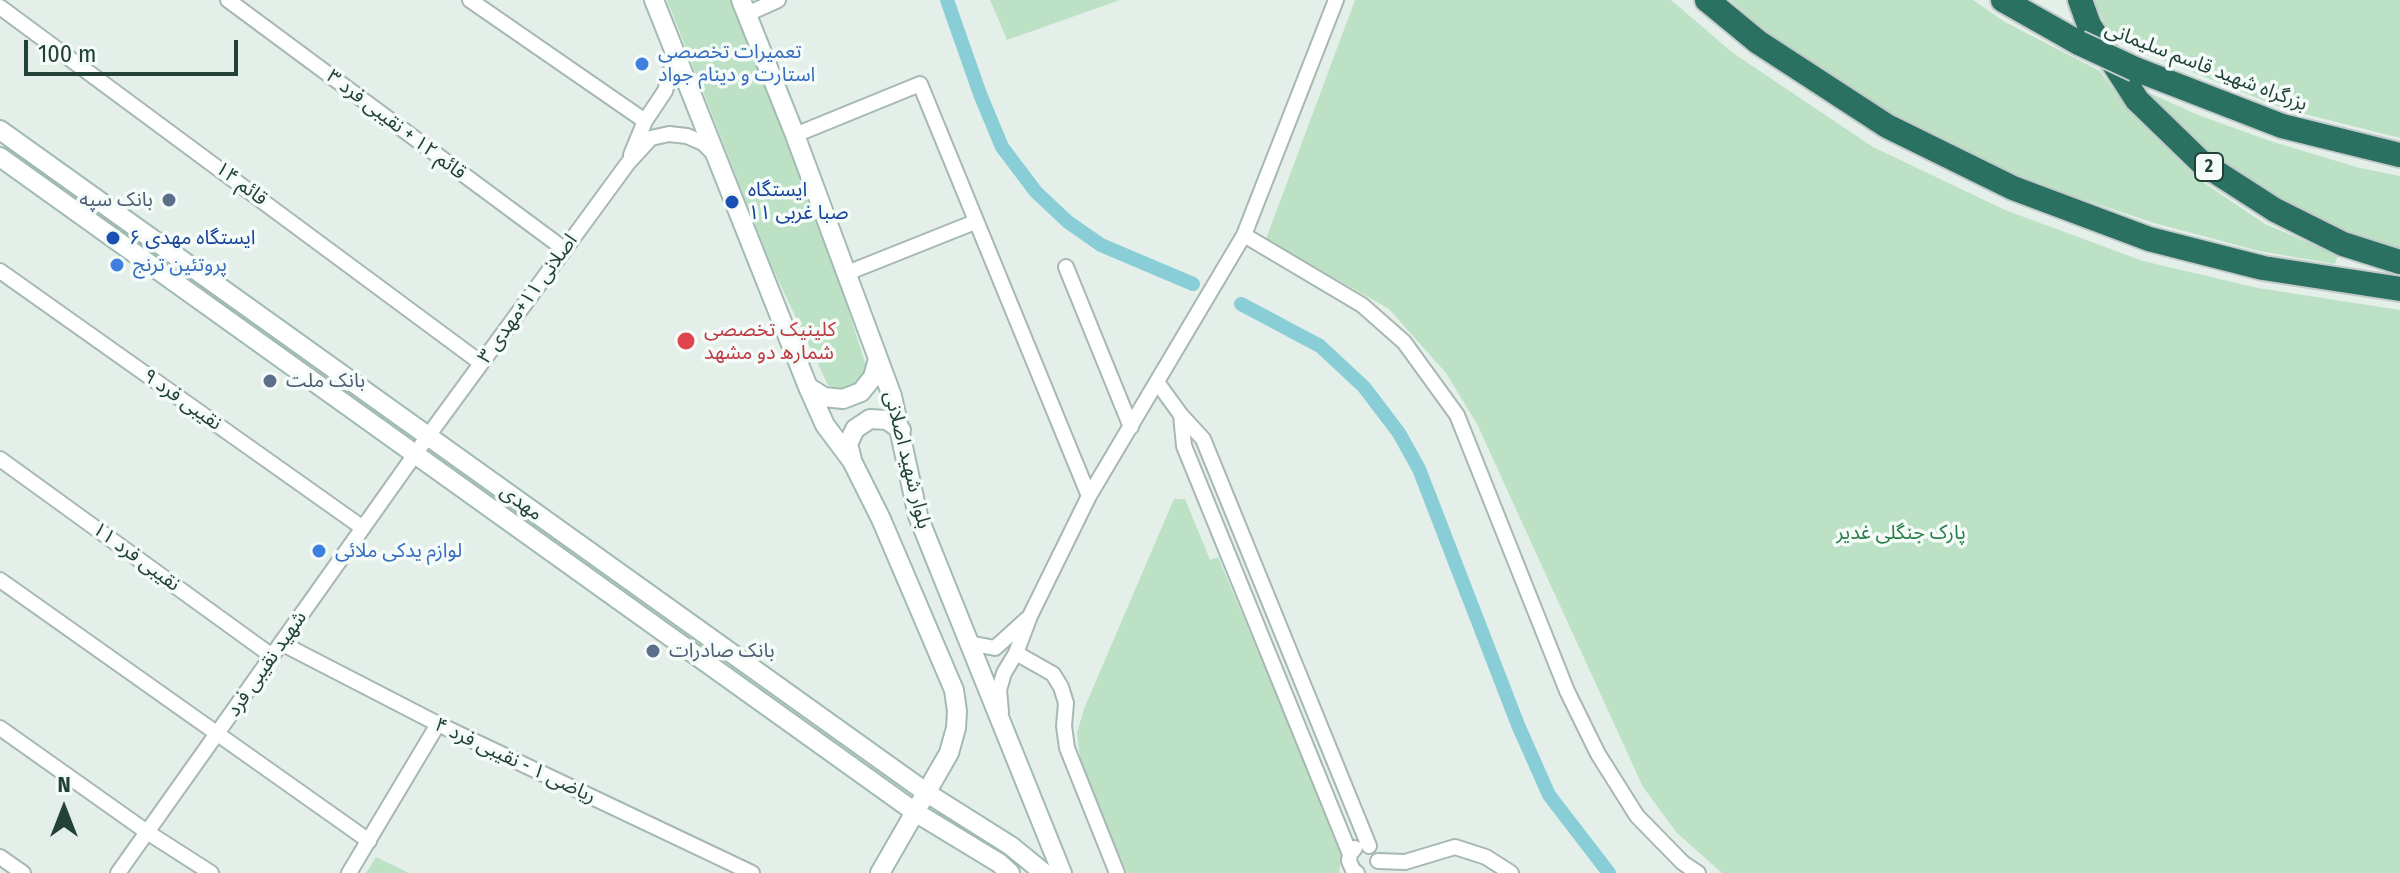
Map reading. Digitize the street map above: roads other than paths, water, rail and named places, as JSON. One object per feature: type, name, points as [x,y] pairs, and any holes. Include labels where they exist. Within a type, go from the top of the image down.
[{"type":"highway","points":[[1707,0],[1758,42],[1887,126],[2013,188],[2164,243],[2263,268],[2400,289]]},
{"type":"highway","name":"بزرگراه شهید قاسم سلیمانی","points":[[2003,0],[2079,43],[2135,69],[2282,126],[2400,155]]},
{"type":"highway","name":"2","points":[[2080,0],[2089,25],[2137,100],[2202,163],[2275,210],[2343,244],[2400,262]]},
{"type":"main road","name":"بلوار شهید اصلانی","points":[[654,0],[808,387],[825,425],[852,461],[881,519],[954,690],[956,728],[949,753],[880,873]]},
{"type":"main road","name":"بلوار شهید اصلانی","points":[[744,7],[892,396],[918,516],[1062,873]]},
{"type":"main road","name":"مهدی","points":[[0,130],[927,793],[1011,846],[1044,873]]},
{"type":"main road","name":"مهدی","points":[[0,157],[915,812],[999,863],[1010,873]]},
{"type":"main road","points":[[808,387],[824,397],[843,399],[861,392],[873,377],[878,359]]},
{"type":"main road","points":[[852,461],[848,444],[855,429],[870,419],[887,420],[901,430]]},
{"type":"street","name":"قائم ۱۲ + نقیبی فرد ۳","points":[[228,0],[564,249]]},
{"type":"street","points":[[470,0],[645,121]]},
{"type":"street","points":[[744,7],[778,0]]},
{"type":"street","points":[[1001,722],[999,690],[1030,616],[1089,496],[1244,235],[1336,0]]},
{"type":"street","name":"قائم ۱۴","points":[[0,7],[481,363]]},
{"type":"street","points":[[628,163],[645,121],[665,91],[675,56]]},
{"type":"street","points":[[795,135],[920,84],[1089,496]]},
{"type":"street","points":[[628,163],[651,138],[669,134],[687,136],[703,143],[714,154]]},
{"type":"street","name":"اصلانی ۱۱+مهدی ۳","points":[[416,454],[628,163]]},
{"type":"street","points":[[847,273],[975,222]]},
{"type":"street","points":[[1244,235],[1362,305],[1404,342],[1457,415],[1567,691],[1598,754],[1637,816],[1683,863],[1698,873]]},
{"type":"street","points":[[1066,267],[1131,427]]},
{"type":"street","name":"نقیبی فرد ۹","points":[[0,271],[363,528]]},
{"type":"street","points":[[1157,382],[1203,439],[1369,846],[1375,852],[1374,867],[1405,862],[1455,847],[1486,857],[1511,873]]},
{"type":"street","points":[[1181,415],[1184,446],[1350,854]]},
{"type":"street","name":"شهید نقیبی فرد","points":[[118,873],[416,454]]},
{"type":"street","name":"نقیبی فرد ۱۱","points":[[0,459],[277,650]]},
{"type":"street","points":[[1199,481],[1217,473]]},
{"type":"street","points":[[1219,530],[1237,523]]},
{"type":"street","points":[[0,580],[369,841]]},
{"type":"street","points":[[1256,623],[1275,615]]},
{"type":"street","points":[[969,643],[995,648],[1030,616]]},
{"type":"street","name":"ریاضی ۱ - نقیبی فرد ۴","points":[[277,650],[752,873]]},
{"type":"street","points":[[1016,653],[1053,674],[1061,687],[1066,703],[1064,726],[1067,748],[1117,873]]},
{"type":"street","points":[[349,873],[438,724]]},
{"type":"street","points":[[0,728],[147,832],[211,873]]},
{"type":"street","points":[[1307,747],[1326,740]]},
{"type":"street","points":[[1354,872],[1349,861],[1350,854],[1354,848],[1369,846]]},
{"type":"street","points":[[0,857],[23,873]]},
{"type":"waterway","points":[[947,0],[1002,147],[1036,192],[1068,222],[1101,245],[1193,284]]},
{"type":"waterway","points":[[1241,304],[1320,346],[1364,387],[1399,433],[1419,469],[1518,725],[1549,795],[1609,873]]},
{"type":"place","name":"تعمیرات تخصصی استارت و دینام جواد","points":[[642,64]]},
{"type":"place","name":"بانک سپه","points":[[169,200]]},
{"type":"place","name":"ایستگاه صبا غربی ۱۱","points":[[732,202]]},
{"type":"place","name":"ایستگاه مهدی ۶","points":[[113,238]]},
{"type":"place","name":"پروتئین ترنج","points":[[117,265]]},
{"type":"place","name":"کلینیک تخصصی شمار‌ه دو مشهد","points":[[686,341]]},
{"type":"place","name":"بانک ملت","points":[[270,381]]},
{"type":"place","name":"لوازم یدکی ملائی","points":[[319,551]]},
{"type":"place","name":"بانک صادرات","points":[[653,651]]},
{"type":"park label","name":"پارک جنگلی غدیر","points":[[1901,533]]}]
